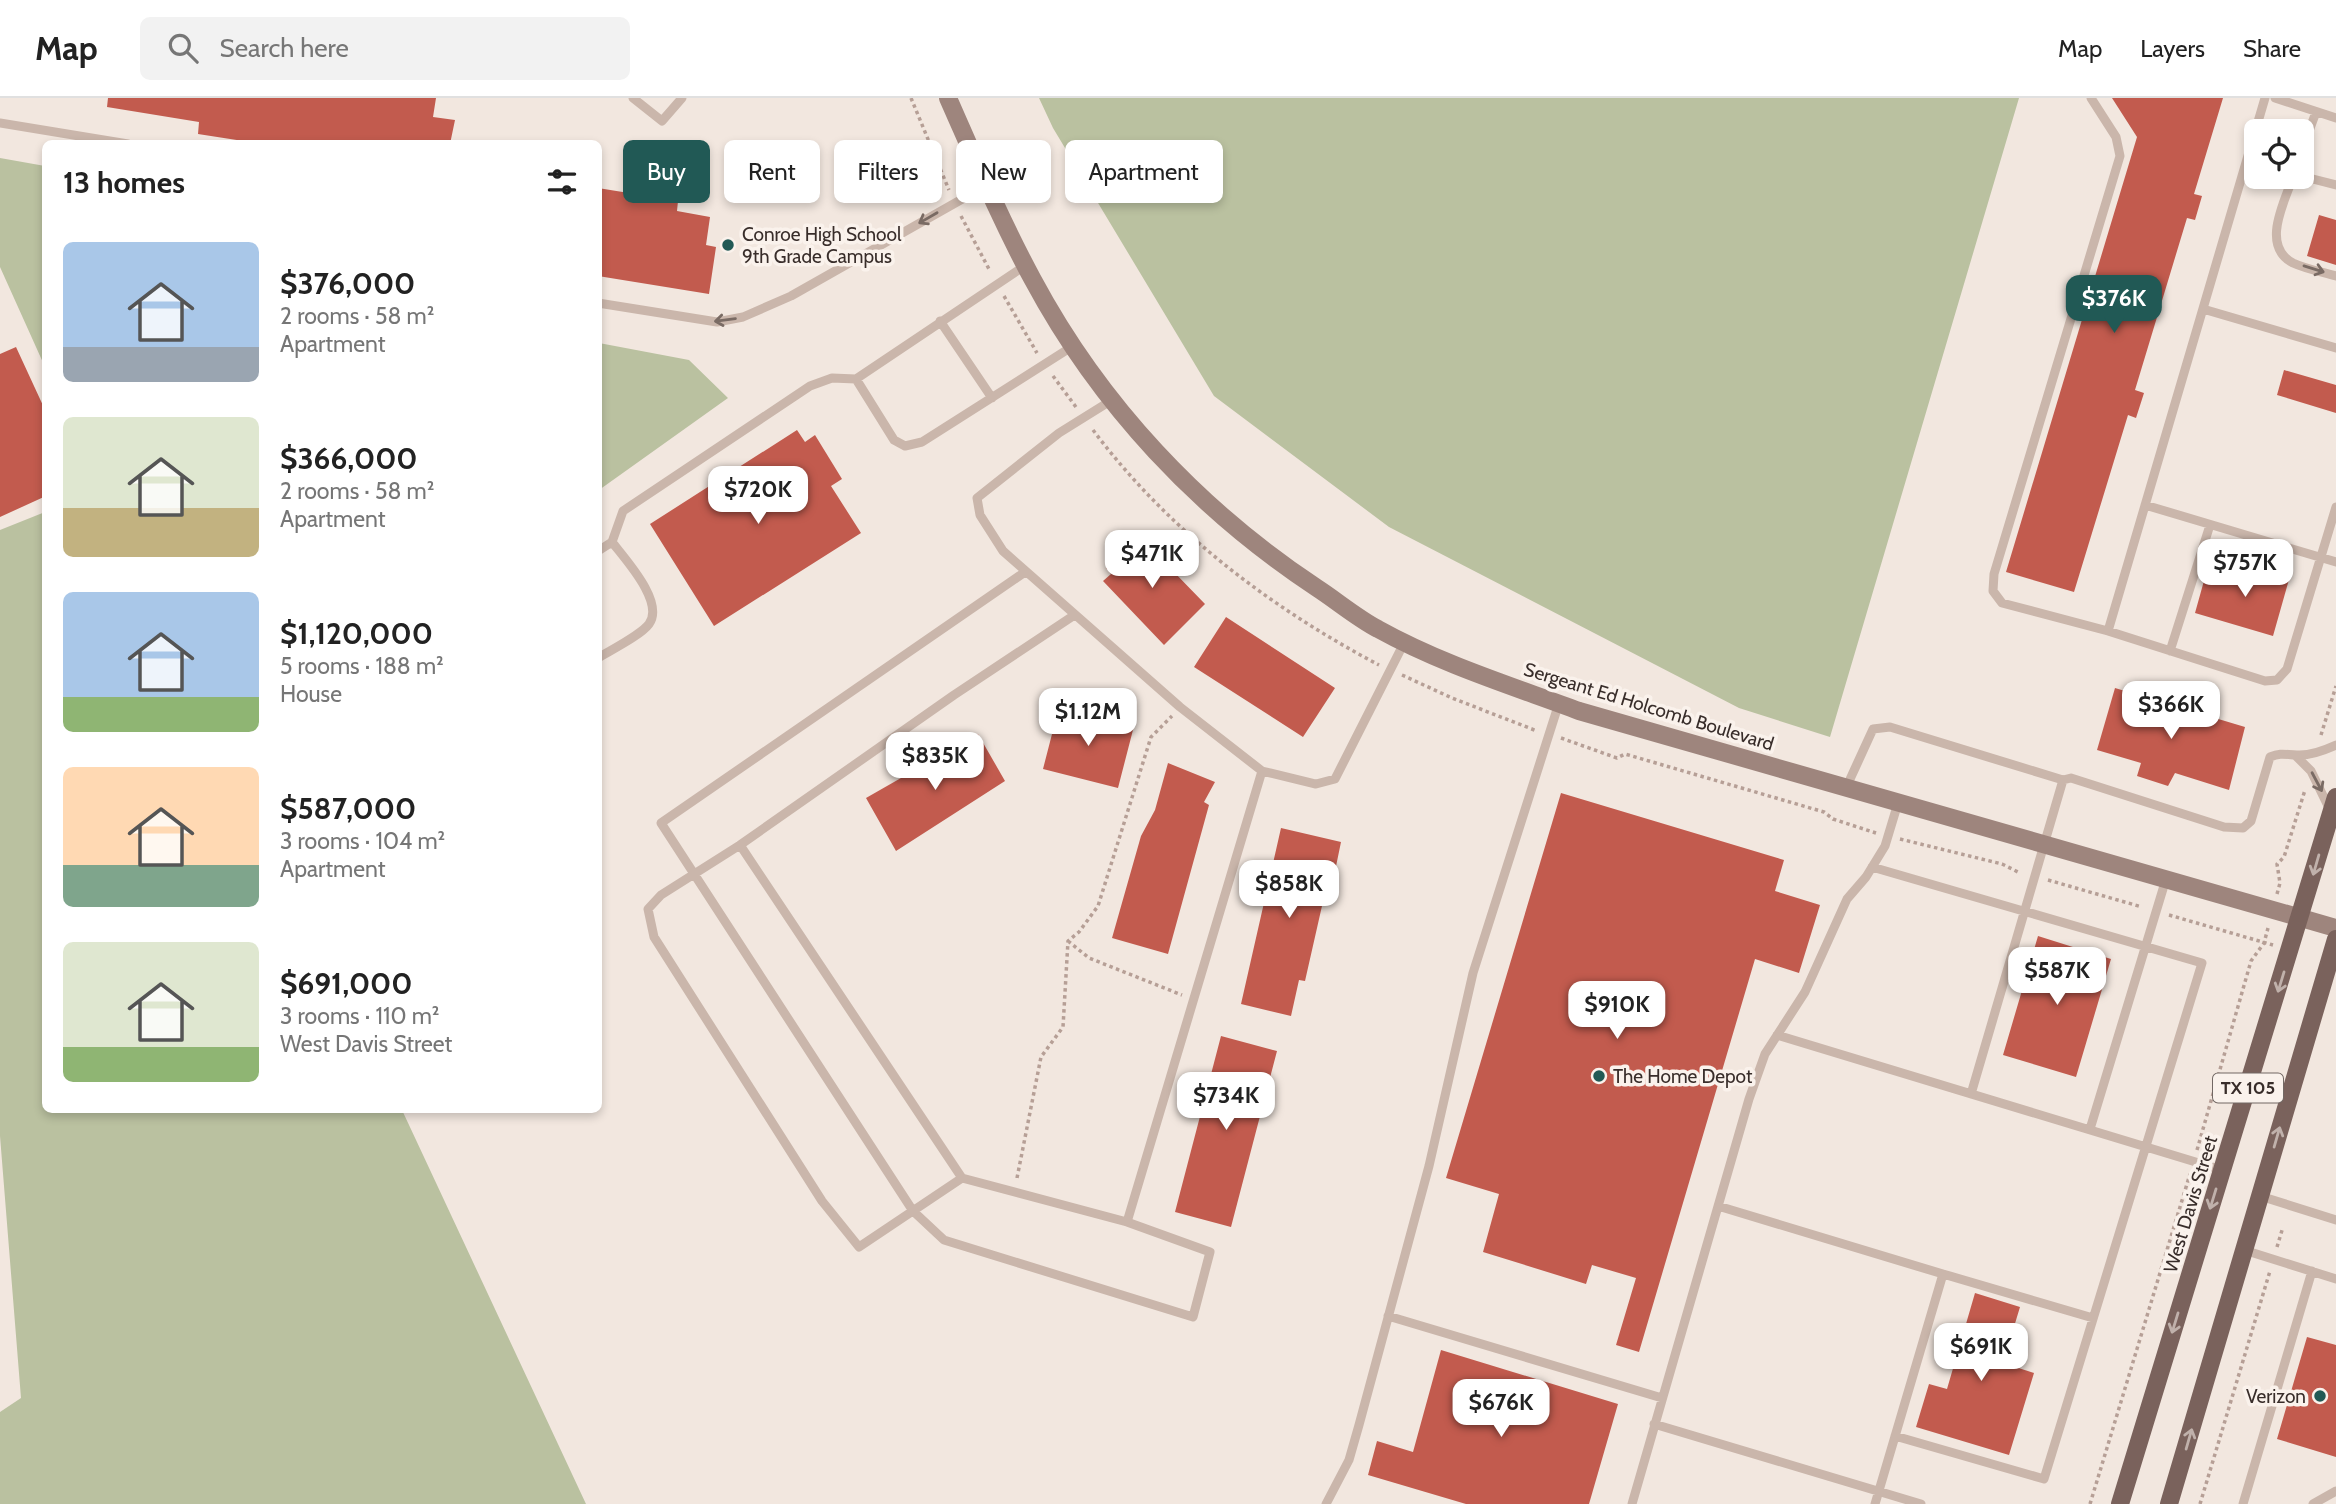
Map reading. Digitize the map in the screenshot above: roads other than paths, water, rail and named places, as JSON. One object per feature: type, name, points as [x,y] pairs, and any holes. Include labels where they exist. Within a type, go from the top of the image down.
[{"type":"main road","name":"West Davis Street","points":[[2120,1504],[2302,917],[2334,805]]},
{"type":"main road","name":"TX 105","points":[[2169,1504],[2336,939]]},
{"type":"street","name":"Sergeant Ed Holcomb Boulevard","points":[[948,98],[967,140]]},
{"type":"street","name":"Sergeant Ed Holcomb Boulevard","points":[[996,203],[1026,265],[1073,346],[1112,400],[1176,473],[1268,556],[1378,629],[1501,683],[1559,703],[2336,928]]},
{"type":"lane","points":[[634,98],[662,121],[682,98]]},
{"type":"lane","points":[[2091,98],[2116,137],[2120,156],[2014,505],[1994,574],[1993,591],[2002,603],[2108,631],[2265,681],[2277,680],[2287,669],[2336,507]]},
{"type":"lane","points":[[2108,631],[2265,98]]},
{"type":"lane","points":[[2274,98],[2336,118]]},
{"type":"lane","points":[[2313,119],[2316,112]]},
{"type":"lane","points":[[0,123],[104,140]]},
{"type":"lane","points":[[2314,179],[2336,185]]},
{"type":"lane","points":[[2289,189],[2275,232],[2278,245],[2291,262],[2336,276]]},
{"type":"lane","points":[[602,304],[717,322],[743,317],[791,296],[956,202]]},
{"type":"lane","points":[[602,548],[612,542],[624,511],[799,393],[832,378],[856,379],[1026,265]]},
{"type":"lane","points":[[2203,309],[2336,348]]},
{"type":"lane","points":[[940,321],[992,398]]},
{"type":"lane","points":[[856,379],[894,440],[905,446],[922,442],[1073,346]]},
{"type":"lane","points":[[1112,400],[1059,433],[977,498],[980,515],[1003,551],[1073,616],[1180,707],[1262,771],[1316,784],[1335,779],[1405,641]]},
{"type":"lane","points":[[2145,505],[2336,562]]},
{"type":"lane","points":[[2169,650],[2210,524]]},
{"type":"lane","points":[[602,655],[649,624],[654,611],[648,590],[612,542]]},
{"type":"lane","points":[[740,845],[962,1178],[1127,1222],[1210,1252],[1194,1317],[944,1240],[913,1211],[662,823],[1025,572]]},
{"type":"lane","points":[[962,1178],[859,1247],[822,1201],[654,937],[648,909],[662,895],[740,845],[954,695],[1073,616]]},
{"type":"lane","points":[[1326,1504],[1349,1460],[1429,1166],[1473,973],[1559,703]]},
{"type":"lane","points":[[1846,788],[1873,729],[1890,727],[2063,780],[2071,778],[2224,827],[2243,828],[2251,821],[2270,757],[2284,752],[2296,755],[2316,752],[2336,745]]},
{"type":"lane","points":[[2296,755],[2311,771],[2334,805]]},
{"type":"lane","points":[[1127,1222],[1262,771]]},
{"type":"lane","points":[[1971,1094],[2063,780]]},
{"type":"lane","points":[[1632,1504],[1717,1206],[1765,1054],[1805,992],[1847,899],[1872,867],[1888,836],[1898,803]]},
{"type":"lane","points":[[1872,867],[2202,963],[2044,1479],[1895,1436]]},
{"type":"lane","points":[[2090,1129],[2166,879]]},
{"type":"lane","points":[[1777,1035],[2222,1170]]},
{"type":"lane","points":[[2260,1196],[2336,1220]]},
{"type":"lane","points":[[1717,1206],[2093,1318]]},
{"type":"lane","points":[[2244,1250],[2336,1279]]},
{"type":"lane","points":[[2243,1504],[2312,1271]]},
{"type":"lane","points":[[1875,1504],[1944,1275]]},
{"type":"lane","points":[[1388,1316],[1662,1398]]},
{"type":"lane","points":[[1654,1424],[1921,1504]]},
{"type":"lane","points":[[2313,1504],[2336,1491]]},
{"type":"place","name":"Conroe High School 9th Grade Campus","points":[[728,245]]},
{"type":"place","name":"The Home Depot","points":[[1599,1076]]},
{"type":"place","name":"Verizon","points":[[2320,1396]]}]
